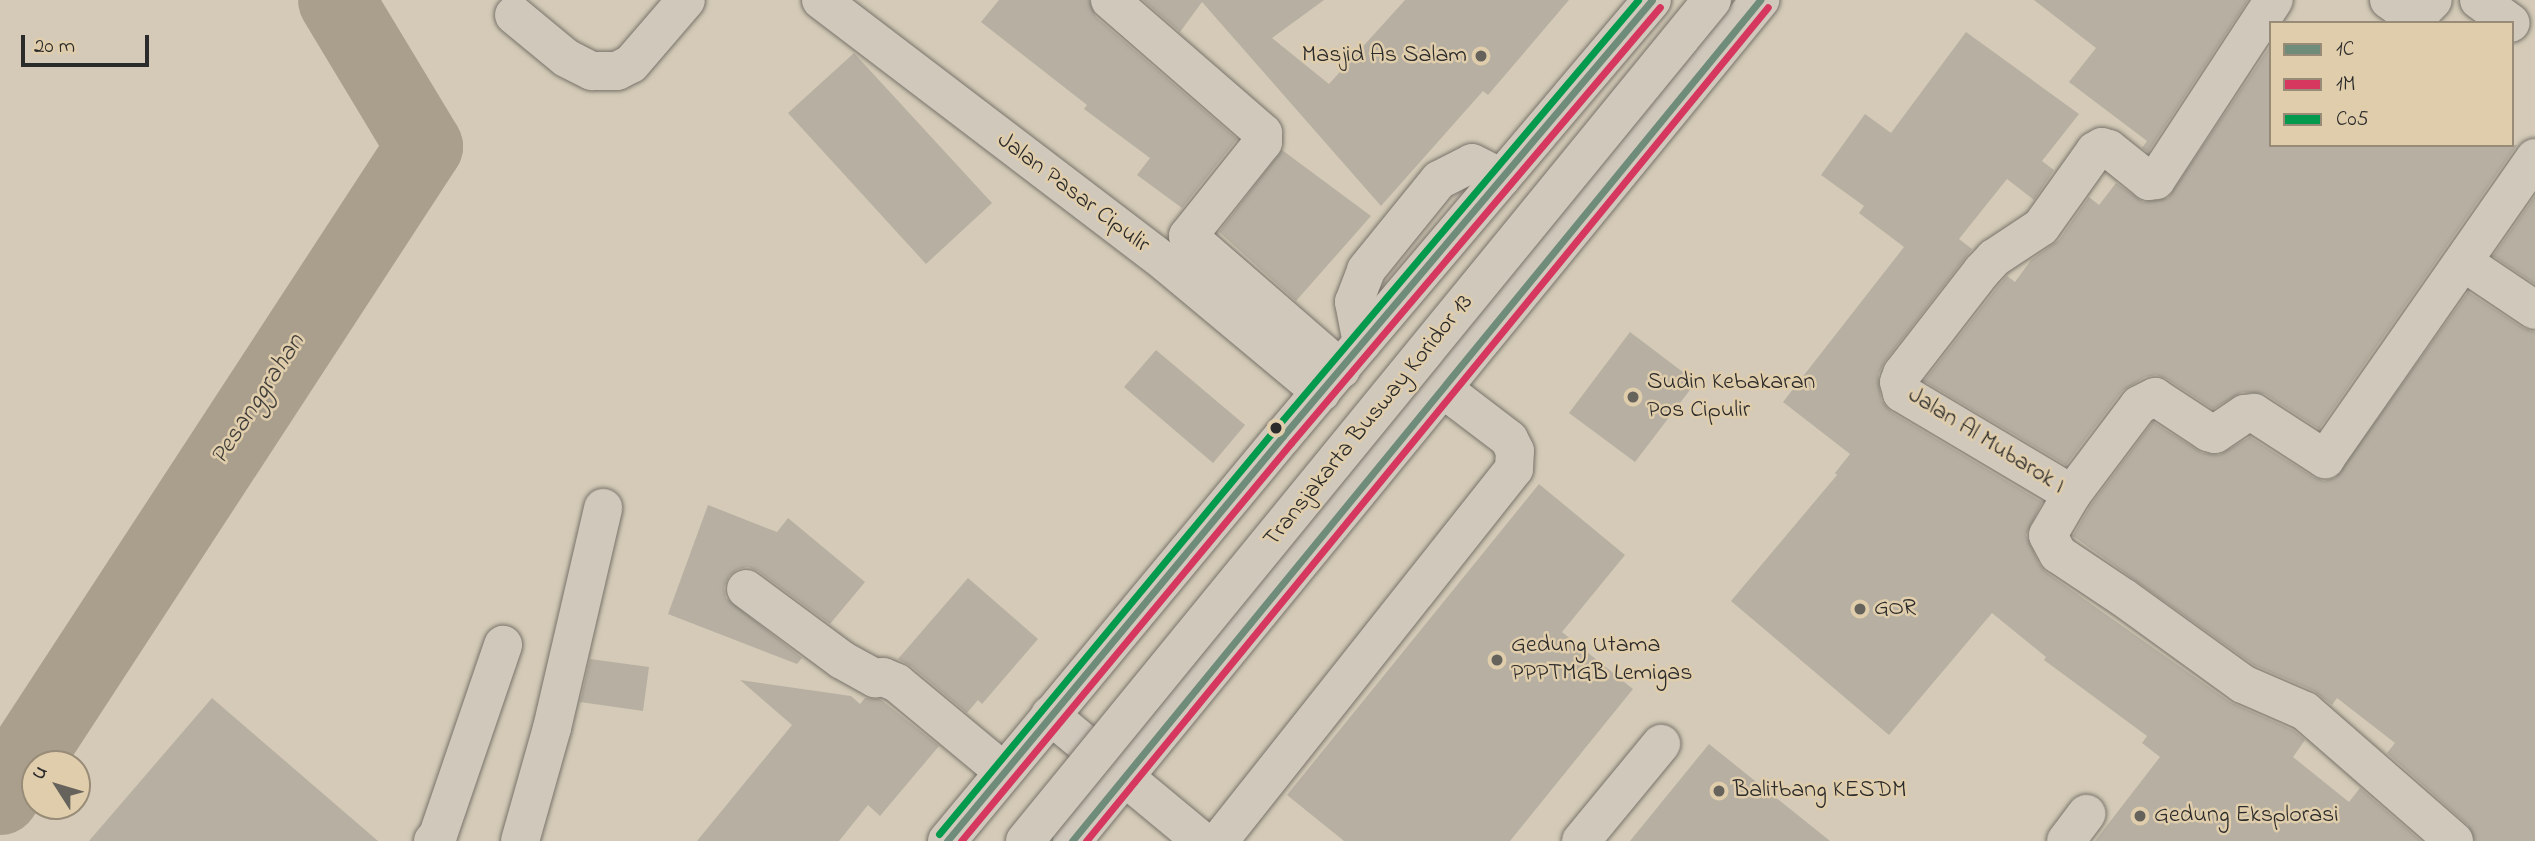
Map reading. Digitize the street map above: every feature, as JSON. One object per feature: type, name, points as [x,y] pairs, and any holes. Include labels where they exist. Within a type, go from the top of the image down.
[{"type":"street","points":[[514,15],[566,58],[592,71],[617,71],[631,64],[686,0]]},
{"type":"street","name":"Jalan Pasar Cipulir","points":[[821,0],[1341,368]]},
{"type":"street","points":[[1110,0],[1263,133],[1263,142],[1177,250]]},
{"type":"street","points":[[947,841],[1049,715],[1652,0]]},
{"type":"street","name":"Transjakarta Busway Koridor 13","points":[[1026,841],[1712,0]]},
{"type":"street","points":[[1072,841],[1760,0]]},
{"type":"street","name":"Jalan Al Mubarok I","points":[[2274,0],[2156,180],[2149,181],[2109,149],[2102,147],[2095,151],[2041,228],[1994,258],[1982,271],[1902,374],[1899,382],[1902,393],[2071,494],[2048,535],[2058,554],[2124,598],[2242,684],[2305,711],[2454,841]]},
{"type":"street","points":[[2389,0],[2415,18],[2433,0]]},
{"type":"street","points":[[2479,0],[2509,21]]},
{"type":"street","points":[[2514,24],[2535,40]]},
{"type":"street","points":[[2071,494],[2139,405],[2155,397],[2208,432],[2216,433],[2245,414],[2254,413],[2325,459],[2465,263],[2535,158]]},
{"type":"street","points":[[1341,368],[1354,302],[1366,270],[1439,180],[1472,163],[1501,178]]},
{"type":"street","points":[[1414,210],[1519,294]]},
{"type":"street","points":[[2465,263],[2535,310]]},
{"type":"street","points":[[1219,841],[1514,469],[1515,452],[1509,439],[1442,387]]},
{"type":"street","points":[[520,841],[552,728],[603,508]]},
{"type":"street","points":[[746,589],[842,660],[875,678],[883,677],[897,683],[1003,771]]},
{"type":"street","points":[[433,841],[438,835],[503,645]]},
{"type":"street","points":[[1049,715],[1202,841]]},
{"type":"street","points":[[1581,841],[1661,744]]},
{"type":"building","points":[[999,0],[1089,0],[1096,17],[1237,139],[1182,208],[1137,175],[1150,158],[1084,109],[1087,105],[981,22]]},
{"type":"building","points":[[1143,0],[1324,0],[1272,38],[1329,84],[1405,0],[1569,0],[1488,95],[1483,91],[1381,206],[1202,2],[1180,32]]},
{"type":"building","points":[[2034,0],[2248,0],[2148,152],[2142,148],[2147,141],[2069,82],[2096,48]]},
{"type":"building","points":[[1966,32],[2079,114],[2042,161],[2054,170],[2034,200],[2007,179],[1959,239],[1972,249],[1885,361],[1878,375],[1881,400],[1891,412],[2042,502],[2026,535],[2039,564],[2046,572],[2230,702],[2293,730],[2305,740],[2293,757],[2349,802],[2360,788],[2421,841],[2095,841],[2160,757],[2142,743],[2147,736],[2044,660],[2046,657],[1992,613],[1889,735],[1731,601],[1837,475],[1835,473],[1850,454],[1783,402],[1904,247],[1859,213],[1864,206],[1821,175],[1865,114],[1891,133]]},
{"type":"building","points":[[2269,48],[2269,147],[2517,145],[2319,429],[2265,394],[2242,392],[2213,409],[2167,379],[2156,375],[2145,377],[2122,391],[2066,465],[1924,381],[2007,276],[2015,282],[2031,260],[2059,240],[2089,197],[2099,205],[2116,183],[2143,202],[2168,198]]},
{"type":"building","points":[[854,53],[992,203],[926,264],[788,113]]},
{"type":"building","points":[[1282,150],[1371,216],[1296,301],[1219,232]]},
{"type":"building","points":[[2535,196],[2535,284],[2493,256]]},
{"type":"building","points":[[2468,292],[2523,328],[2535,332],[2535,841],[2475,841],[2468,825],[2387,753],[2395,743],[2337,698],[2332,705],[2314,691],[2254,665],[2073,536],[2090,506],[2153,422],[2202,453],[2219,455],[2250,437],[2313,477],[2324,481],[2335,478]]},
{"type":"building","name":"Sudin Kebakaran Pos Cipulir","points":[[1630,332],[1696,382],[1635,462],[1569,413]]},
{"type":"building","points":[[1156,350],[1245,425],[1213,463],[1124,387]]},
{"type":"building","name":"Gedung Utama PPPTMGB Lemigas","points":[[1539,484],[1625,555],[1562,632],[1633,689],[1510,841],[1344,841],[1287,795]]},
{"type":"building","points":[[708,505],[777,532],[788,518],[865,582],[830,624],[758,571],[748,567],[738,569],[729,576],[724,587],[726,598],[802,658],[797,664],[668,614]]},
{"type":"building","points":[[968,578],[1038,639],[982,704],[978,700],[967,713],[911,666],[898,659]]},
{"type":"building","points":[[590,659],[649,667],[643,711],[580,702]]},
{"type":"building","points":[[740,680],[851,696],[860,704],[865,698],[880,699],[939,746],[880,816],[868,805],[839,841],[697,841],[792,725]]},
{"type":"building","points":[[212,698],[378,841],[89,841]]},
{"type":"building","name":"Balitbang KESDM","points":[[1709,744],[1830,841],[1630,841]]},
{"type":"waterway","name":"Pesanggrahan","points":[[0,796],[424,146],[336,0]]},
{"type":"transit line","name":"C05","points":[[939,834],[1275,429],[1638,0]]},
{"type":"transit line","name":"1C","points":[[947,841],[1283,436],[1652,0]]},
{"type":"transit line","name":"1C","points":[[1072,841],[1760,0]]},
{"type":"transit line","name":"1M","points":[[961,841],[1291,443],[1660,7]]},
{"type":"transit line","name":"1M","points":[[1086,841],[1768,7]]},
{"type":"place","name":"Masjid As Salam","points":[[1481,56]]},
{"type":"place","name":"Sudin Kebakaran Pos Cipulir","points":[[1633,397]]},
{"type":"place","name":"GOR","points":[[1860,609]]},
{"type":"place","name":"Gedung Utama PPPTMGB Lemigas","points":[[1497,660]]},
{"type":"place","name":"Balitbang KESDM","points":[[1719,791]]},
{"type":"place","name":"Gedung Eksplorasi","points":[[2140,816]]}]
